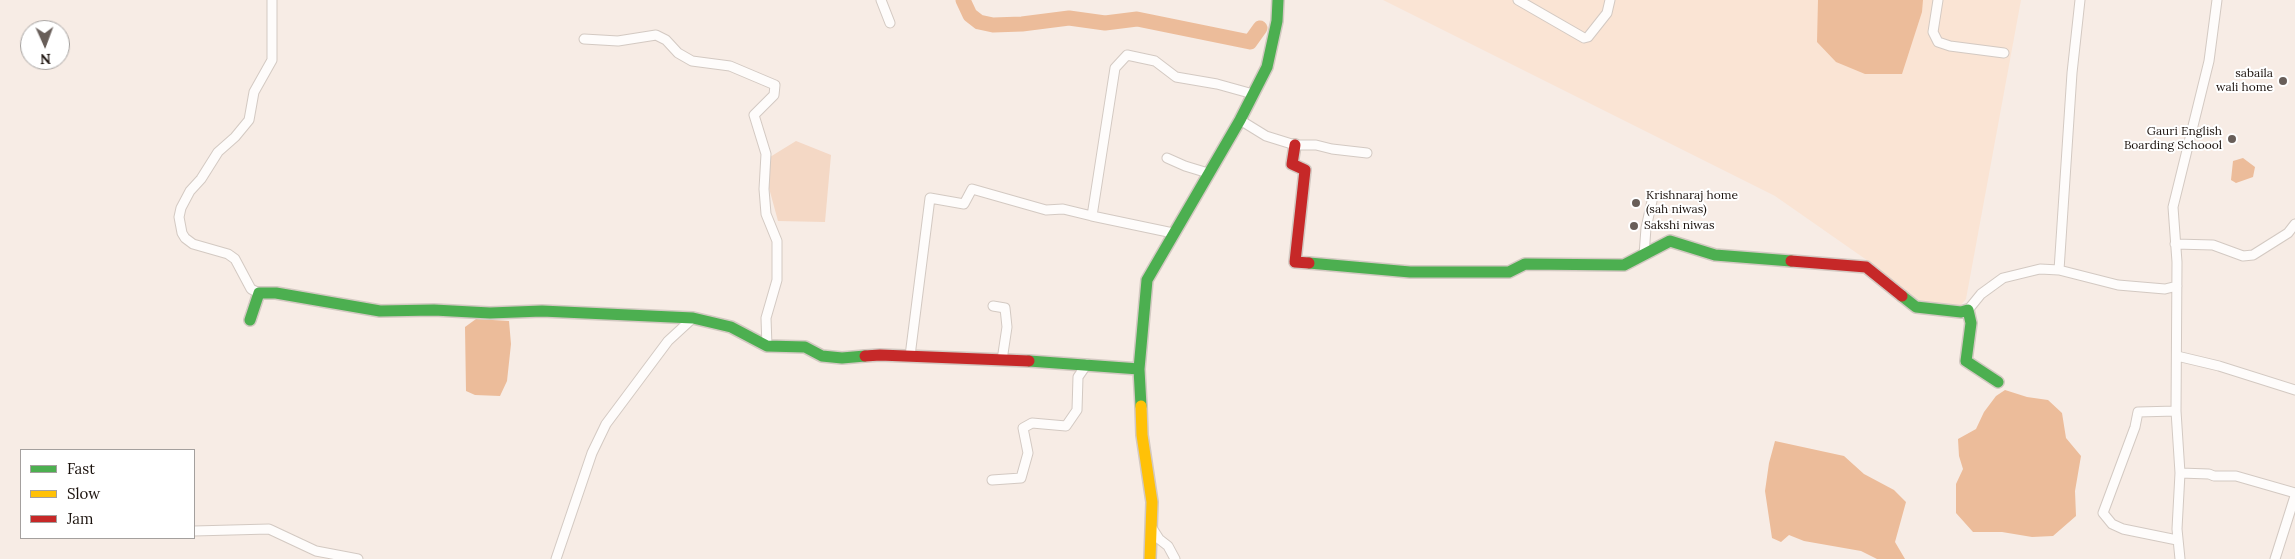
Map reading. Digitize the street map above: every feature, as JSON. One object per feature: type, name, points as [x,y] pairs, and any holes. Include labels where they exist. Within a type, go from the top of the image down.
[{"type":"street","points":[[272,0],[272,60],[254,92],[249,120],[236,138],[218,152],[201,179],[190,191],[181,208],[179,217],[182,233],[185,238],[193,244],[228,254],[235,259],[251,289],[259,293],[276,293],[380,311],[434,310],[490,314],[542,311],[693,318],[731,327],[767,346],[805,347],[822,356],[842,358],[880,355],[910,356],[1087,364],[1138,369]]},
{"type":"street","points":[[881,0],[890,23]]},
{"type":"street","points":[[1150,559],[1152,502],[1142,435],[1138,369],[1147,280],[1240,120],[1267,67],[1277,21],[1278,0]]},
{"type":"street","points":[[1518,0],[1584,38],[1588,37],[1607,13],[1610,0]]},
{"type":"street","points":[[1938,0],[1933,32],[1938,42],[1950,46],[2004,53]]},
{"type":"street","points":[[2059,270],[2071,82],[2080,0]]},
{"type":"street","points":[[2180,559],[2178,540],[2180,473],[2176,410],[2177,286],[2173,207],[2209,61],[2217,0]]},
{"type":"street","points":[[584,39],[618,41],[656,35],[666,40],[678,53],[692,60],[730,66],[774,85],[774,95],[754,116],[766,154],[764,188],[766,214],[777,241],[777,280],[766,318],[767,346]]},
{"type":"street","points":[[1092,216],[1115,68],[1127,55],[1155,61],[1176,77],[1217,84],[1253,94]]},
{"type":"street","points":[[1240,120],[1266,136],[1295,145],[1316,145],[1367,153]]},
{"type":"street","points":[[1295,145],[1292,164],[1305,170],[1304,193],[1297,230],[1296,262],[1410,272],[1509,272],[1525,264],[1624,265],[1670,241],[1715,255],[1866,267],[1916,307],[1961,312],[1968,310],[1981,294],[2003,278],[2040,269],[2059,270],[2118,285],[2165,289],[2177,286]]},
{"type":"street","points":[[1168,158],[1185,166],[1208,173]]},
{"type":"street","points":[[910,356],[930,198],[964,204],[972,189],[1046,210],[1063,209],[1173,233]]},
{"type":"street","points":[[1644,255],[1645,236],[1652,200]]},
{"type":"street","points":[[2175,244],[2213,245],[2243,256],[2253,255],[2288,233],[2295,224]]},
{"type":"street","points":[[250,320],[259,293]]},
{"type":"street","points":[[993,306],[1005,308],[1007,327],[1002,360]]},
{"type":"street","points":[[1968,310],[1971,323],[1966,361],[1998,382]]},
{"type":"street","points":[[556,559],[592,453],[606,424],[668,341],[693,318]]},
{"type":"street","points":[[2177,356],[2219,366],[2295,390]]},
{"type":"street","points":[[992,480],[1021,478],[1028,453],[1023,428],[1032,423],[1066,426],[1077,410],[1078,377],[1087,364]]},
{"type":"street","points":[[2176,410],[2138,412],[2135,427],[2103,513],[2112,524],[2123,529],[2144,535],[2178,540]]},
{"type":"street","points":[[2180,473],[2236,476],[2295,494],[2275,559]]},
{"type":"street","points":[[1152,527],[1159,539],[1168,546],[1175,559]]},
{"type":"street","points":[[195,531],[263,528],[297,541],[316,551],[358,559]]},
{"type":"shaded area","points":[[1383,0],[2021,0],[1966,299],[1960,306],[1924,304],[1912,298],[1871,263],[1775,196]]},
{"type":"shaded area","points":[[1818,0],[1923,0],[1922,12],[1902,74],[1865,74],[1836,62],[1817,42]]},
{"type":"shaded area","points":[[796,141],[831,155],[825,222],[778,221],[766,177],[770,157]]},
{"type":"shaded area","points":[[2243,158],[2255,167],[2253,177],[2236,183],[2231,180],[2233,161]]},
{"type":"shaded area","points":[[476,319],[509,321],[511,344],[507,381],[500,396],[475,395],[466,391],[465,327]]},
{"type":"shaded area","points":[[2005,390],[2027,397],[2048,400],[2062,413],[2066,438],[2081,456],[2075,491],[2076,516],[2053,536],[2032,537],[2002,532],[1973,532],[1956,513],[1956,484],[1963,469],[1959,456],[1958,439],[1976,429],[1984,412],[1996,396]]},
{"type":"shaded area","points":[[1775,441],[1844,456],[1864,474],[1894,490],[1906,502],[1895,542],[1905,559],[1877,559],[1861,551],[1804,541],[1789,535],[1781,542],[1772,538],[1765,491],[1769,463]]},
{"type":"waterway","points":[[963,0],[970,15],[979,22],[993,25],[1022,24],[1069,18],[1105,23],[1137,19],[1250,42],[1260,28]]},
{"type":"traffic: fast","points":[[1141,406],[1139,369],[1147,280],[1240,120],[1267,67],[1277,21],[1278,0]]},
{"type":"traffic: fast","points":[[1309,263],[1410,272],[1509,272],[1525,264],[1624,265],[1670,241],[1715,255],[1791,261]]},
{"type":"traffic: fast","points":[[250,320],[259,293],[276,293],[380,311],[434,310],[490,313],[542,311],[693,318],[731,327],[767,346],[805,347],[822,356],[842,358],[865,356]]},
{"type":"traffic: fast","points":[[1902,296],[1916,307],[1961,312],[1968,310],[1971,323],[1966,361],[1998,382]]},
{"type":"traffic: fast","points":[[1029,361],[1139,369]]},
{"type":"traffic: slow","points":[[1141,406],[1142,435],[1152,502],[1150,559]]},
{"type":"traffic: jam","points":[[1295,145],[1292,164],[1305,170],[1295,262],[1309,263]]},
{"type":"traffic: jam","points":[[1791,261],[1866,267],[1902,296]]},
{"type":"traffic: jam","points":[[865,356],[1029,361]]},
{"type":"place","name":"sabaila wali home","points":[[2283,81]]},
{"type":"place","name":"Gauri English Boarding Schoool","points":[[2232,139]]},
{"type":"place","name":"Krishnaraj home (sah niwas)","points":[[1636,203]]},
{"type":"place","name":"Sakshi niwas","points":[[1634,226]]}]
